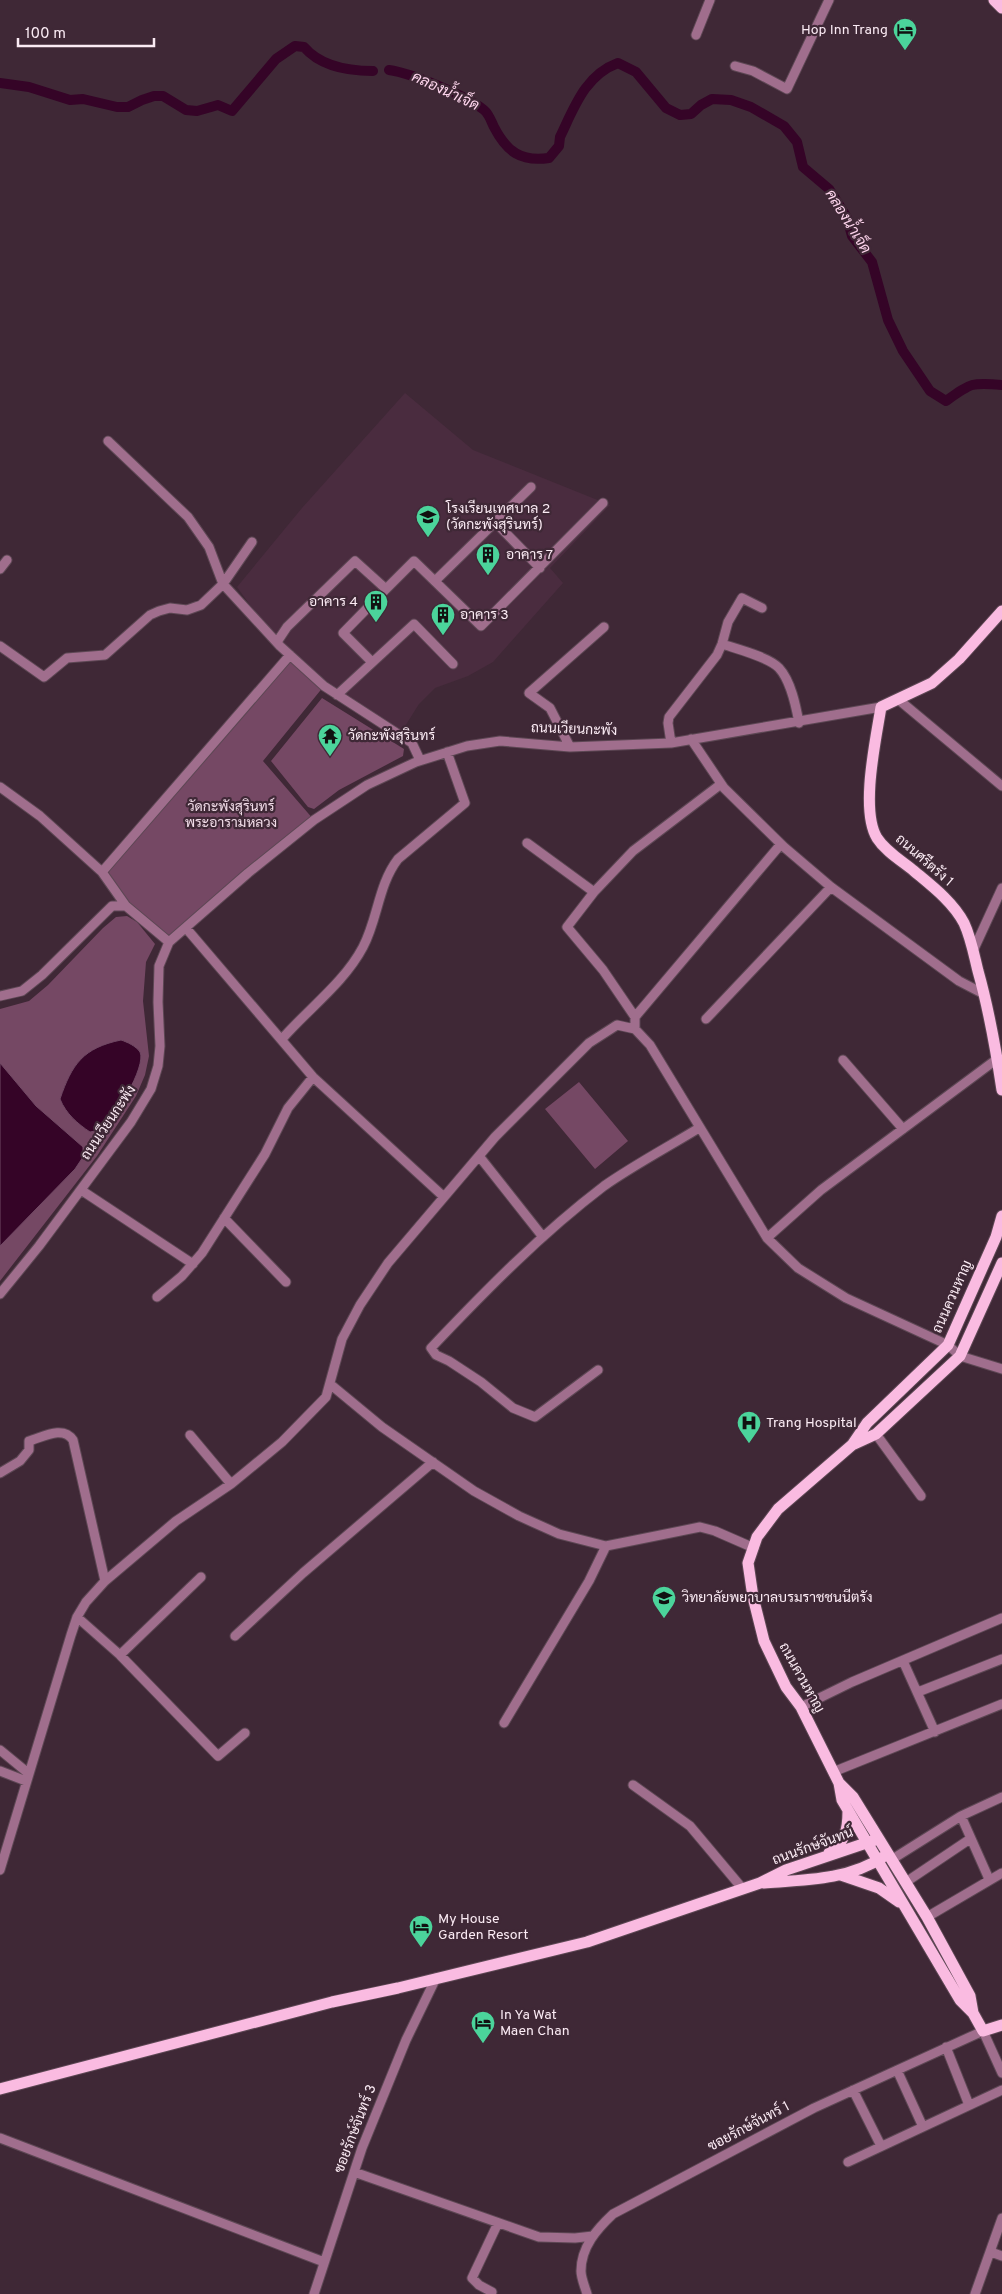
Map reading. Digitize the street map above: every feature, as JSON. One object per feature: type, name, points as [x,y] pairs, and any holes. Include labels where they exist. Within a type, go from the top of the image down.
[{"type":"main road","points":[[994,0],[1002,8]]},
{"type":"main road","name":"ถนนเวียนกะพัง","points":[[880,707],[899,700],[932,683],[959,660],[1002,611]]},
{"type":"main road","name":"ถนนศรีตรัง 1","points":[[880,707],[870,795],[870,814],[873,828],[878,839],[889,851],[934,887],[951,904],[964,923],[992,1022],[1002,1090]]},
{"type":"main road","name":"ถนนควนหาญ","points":[[872,1841],[853,1797],[839,1783],[801,1707],[786,1687],[764,1641],[752,1597],[748,1563],[758,1537],[778,1509],[852,1445],[867,1423],[948,1345],[992,1245],[1002,1216]]},
{"type":"main road","name":"ถนนควนหาญ","points":[[852,1445],[876,1434],[960,1356],[1001,1270]]},
{"type":"main road","name":"ถนนควนหาญ","points":[[839,1783],[842,1800],[848,1811],[885,1858]]},
{"type":"main road","points":[[828,1854],[839,1846],[846,1835],[848,1811]]},
{"type":"main road","name":"ถนนรักษ์จันทน์","points":[[760,1883],[786,1870],[828,1854],[872,1841]]},
{"type":"main road","points":[[885,1858],[906,1882],[927,1917],[970,1996],[973,2013]]},
{"type":"main road","points":[[885,1858],[911,1914],[960,2000],[973,2013],[983,2031],[1002,2024]]},
{"type":"main road","name":"ถนนรักษ์จันทน์","points":[[760,1883],[842,1875],[885,1858]]},
{"type":"main road","points":[[842,1875],[880,1888],[895,1898],[911,1914]]},
{"type":"main road","points":[[0,2089],[44,2079],[178,2041],[587,1942],[760,1883]]},
{"type":"street","points":[[696,35],[710,0]]},
{"type":"street","points":[[735,66],[753,72],[787,90],[829,0]]},
{"type":"street","points":[[108,441],[188,517],[209,547],[223,584],[277,642],[337,695],[412,743],[420,760]]},
{"type":"street","points":[[436,580],[531,487]]},
{"type":"street","points":[[372,662],[343,633],[414,561],[482,626],[603,503]]},
{"type":"street","points":[[496,523],[540,568]]},
{"type":"street","points":[[0,646],[44,677],[67,658],[105,655],[150,615],[170,608],[187,610],[202,605],[223,584],[252,542]]},
{"type":"street","points":[[0,569],[6,560]]},
{"type":"street","points":[[277,642],[287,627],[355,561],[386,589]]},
{"type":"street","points":[[671,744],[668,723],[670,717],[694,686],[722,644],[728,622],[742,598],[762,608]]},
{"type":"street","points":[[337,695],[414,624],[453,664]]},
{"type":"street","points":[[570,747],[550,708],[529,693],[604,627]]},
{"type":"street","points":[[722,644],[764,659],[780,668],[796,705],[799,723]]},
{"type":"street","points":[[102,872],[290,655]]},
{"type":"street","points":[[899,700],[1002,786]]},
{"type":"street","name":"ถนนเวียนกะพัง","points":[[0,1294],[81,1190],[130,1122],[151,1089],[158,1066],[160,1046],[159,966],[169,942],[248,873],[314,820],[367,785],[420,760],[467,746],[500,741],[570,747],[671,744],[691,739],[799,723],[880,707]]},
{"type":"street","points":[[691,739],[733,798],[781,844],[832,888],[959,981],[984,994]]},
{"type":"street","points":[[282,1039],[325,995],[358,957],[365,944],[391,867],[465,803],[448,752]]},
{"type":"street","points":[[635,1029],[634,1017],[603,970],[567,927],[594,892],[633,851],[722,784]]},
{"type":"street","points":[[0,787],[40,816],[102,872],[126,906],[169,942]]},
{"type":"street","points":[[527,843],[594,892]]},
{"type":"street","points":[[634,1017],[781,844]]},
{"type":"street","points":[[706,1019],[832,888]]},
{"type":"street","points":[[973,951],[1002,888]]},
{"type":"street","points":[[0,996],[22,991],[42,975],[112,906],[126,906]]},
{"type":"street","points":[[186,928],[313,1077],[444,1197]]},
{"type":"street","points":[[0,1870],[77,1617],[86,1602],[105,1581],[176,1521],[232,1484],[282,1442],[326,1397],[342,1339],[360,1305],[388,1263],[479,1156],[589,1043],[617,1025],[635,1029],[650,1045],[767,1238],[798,1268],[846,1298],[948,1345],[960,1356],[1002,1368]]},
{"type":"street","points":[[767,1238],[820,1190],[997,1059]]},
{"type":"street","points":[[843,1060],[902,1129]]},
{"type":"street","points":[[156,1297],[182,1276],[193,1264],[265,1154],[288,1108],[313,1077]]},
{"type":"street","points":[[598,1370],[535,1417],[513,1408],[482,1382],[449,1360],[436,1355],[431,1348],[496,1279],[606,1185],[699,1128]]},
{"type":"street","points":[[479,1156],[543,1237]]},
{"type":"street","points":[[81,1190],[193,1264]]},
{"type":"street","points":[[224,1218],[286,1282]]},
{"type":"street","points":[[330,1384],[382,1426],[474,1491],[519,1516],[559,1534],[606,1546],[700,1527],[715,1531],[754,1548]]},
{"type":"street","points":[[0,1473],[20,1461],[30,1450],[29,1441],[63,1431],[69,1434],[73,1440],[105,1581]]},
{"type":"street","points":[[876,1434],[921,1496]]},
{"type":"street","points":[[190,1435],[232,1484]]},
{"type":"street","points":[[235,1636],[303,1573],[433,1462]]},
{"type":"street","points":[[504,1723],[589,1581],[606,1546]]},
{"type":"street","points":[[120,1655],[201,1577]]},
{"type":"street","points":[[77,1617],[120,1655],[218,1756],[245,1733]]},
{"type":"street","points":[[801,1707],[1002,1618]]},
{"type":"street","points":[[918,1692],[1002,1659]]},
{"type":"street","points":[[902,1661],[935,1732]]},
{"type":"street","points":[[833,1772],[1002,1704]]},
{"type":"street","points":[[0,1750],[27,1777]]},
{"type":"street","points":[[0,1772],[27,1777]]},
{"type":"street","points":[[633,1785],[690,1826],[742,1888]]},
{"type":"street","points":[[885,1858],[961,1816],[1002,1797]]},
{"type":"street","points":[[961,1816],[970,1840],[989,1879]]},
{"type":"street","points":[[906,1882],[970,1840]]},
{"type":"street","points":[[927,1917],[1002,1873]]},
{"type":"street","name":"ซอยรักษ์จันทร์ 3","points":[[314,2294],[354,2172],[406,2040],[436,1978]]},
{"type":"street","points":[[983,2031],[1002,2073]]},
{"type":"street","name":"ซอยรักษ์จันทร์ 1","points":[[587,2294],[581,2271],[586,2249],[597,2230],[613,2214],[814,2108],[983,2031]]},
{"type":"street","points":[[946,2047],[969,2105]]},
{"type":"street","points":[[897,2070],[923,2127]]},
{"type":"street","points":[[853,2090],[881,2146]]},
{"type":"street","points":[[848,2162],[1002,2090]]},
{"type":"street","points":[[0,2138],[324,2262]]},
{"type":"street","points":[[354,2172],[539,2237],[575,2238],[593,2236]]},
{"type":"street","points":[[975,2294],[1002,2218]]},
{"type":"street","points":[[492,2292],[479,2285],[472,2278],[498,2223]]},
{"type":"street","points":[[991,2252],[1002,2256]]},
{"type":"shaded area","name":"โรงเรียนเทศบาล 2 (วัดกะพังสุรินทร์)","points":[[405,393],[473,450],[610,505],[550,568],[563,583],[493,662],[468,676],[435,688],[419,704],[402,731],[326,683],[277,636],[255,612],[237,587],[302,508]]},
{"type":"shaded area","points":[[121,1040],[134,1046],[140,1052],[139,1069],[128,1093],[113,1116],[101,1129],[90,1132],[73,1118],[60,1099],[69,1076],[81,1059],[97,1048]]},
{"type":"shaded area","points":[[0,1063],[36,1106],[83,1147],[83,1157],[75,1169],[0,1246]]},
{"type":"green space","name":"วัดกะพังสุรินทร์ พระอารามหลวง","points":[[290,655],[324,686],[263,761],[314,820],[169,942],[141,917],[102,872]]},
{"type":"green space","points":[[322,698],[404,749],[403,756],[339,790],[314,809],[308,807],[271,761]]},
{"type":"green space","points":[[127,916],[137,922],[155,944],[146,962],[143,1001],[149,1056],[145,1075],[136,1096],[97,1156],[0,1281],[0,1009],[29,1001],[48,985],[103,928],[116,917]]},
{"type":"green space","points":[[579,1082],[628,1141],[595,1169],[545,1109]]},
{"type":"waterway","name":"คลองน้ำเจ็ด","points":[[0,83],[29,87],[70,100],[83,99],[117,107],[128,107],[154,96],[163,96],[186,110],[197,111],[218,105],[232,111],[276,59],[295,46],[304,47],[318,59],[345,69],[373,71]]},
{"type":"waterway","name":"คลองน้ำเจ็ด","points":[[389,70],[424,80],[476,104],[484,110],[499,136],[510,149],[523,157],[539,159],[549,158],[559,146],[560,137],[576,104],[589,84],[607,68],[618,63],[636,72],[666,108],[680,115],[691,114],[701,105],[712,99],[731,100],[751,107],[784,126],[797,142],[803,167],[829,189],[847,218],[852,236],[872,262],[888,320],[903,351],[930,391],[946,401],[961,390],[972,385],[1002,385]]},
{"type":"place","name":"Hop Inn Trang","points":[[905,51]]},
{"type":"place","name":"โรงเรียนเทศบาล 2 (วัดกะพังสุรินทร์)","points":[[428,538]]},
{"type":"place","name":"อาคาร 7","points":[[488,576]]},
{"type":"place","name":"อาคาร 4","points":[[376,623]]},
{"type":"place","name":"อาคาร 3","points":[[443,636]]},
{"type":"place","name":"วัดกะพังสุรินทร์","points":[[330,757]]},
{"type":"place","name":"Trang Hospital","points":[[749,1444]]},
{"type":"place","name":"วิทยาลัยพยาบาลบรมราชชนนีตรัง","points":[[664,1619]]},
{"type":"place","name":"My House Garden Resort","points":[[421,1948]]},
{"type":"place","name":"In Ya Wat Maen Chan","points":[[483,2044]]}]
